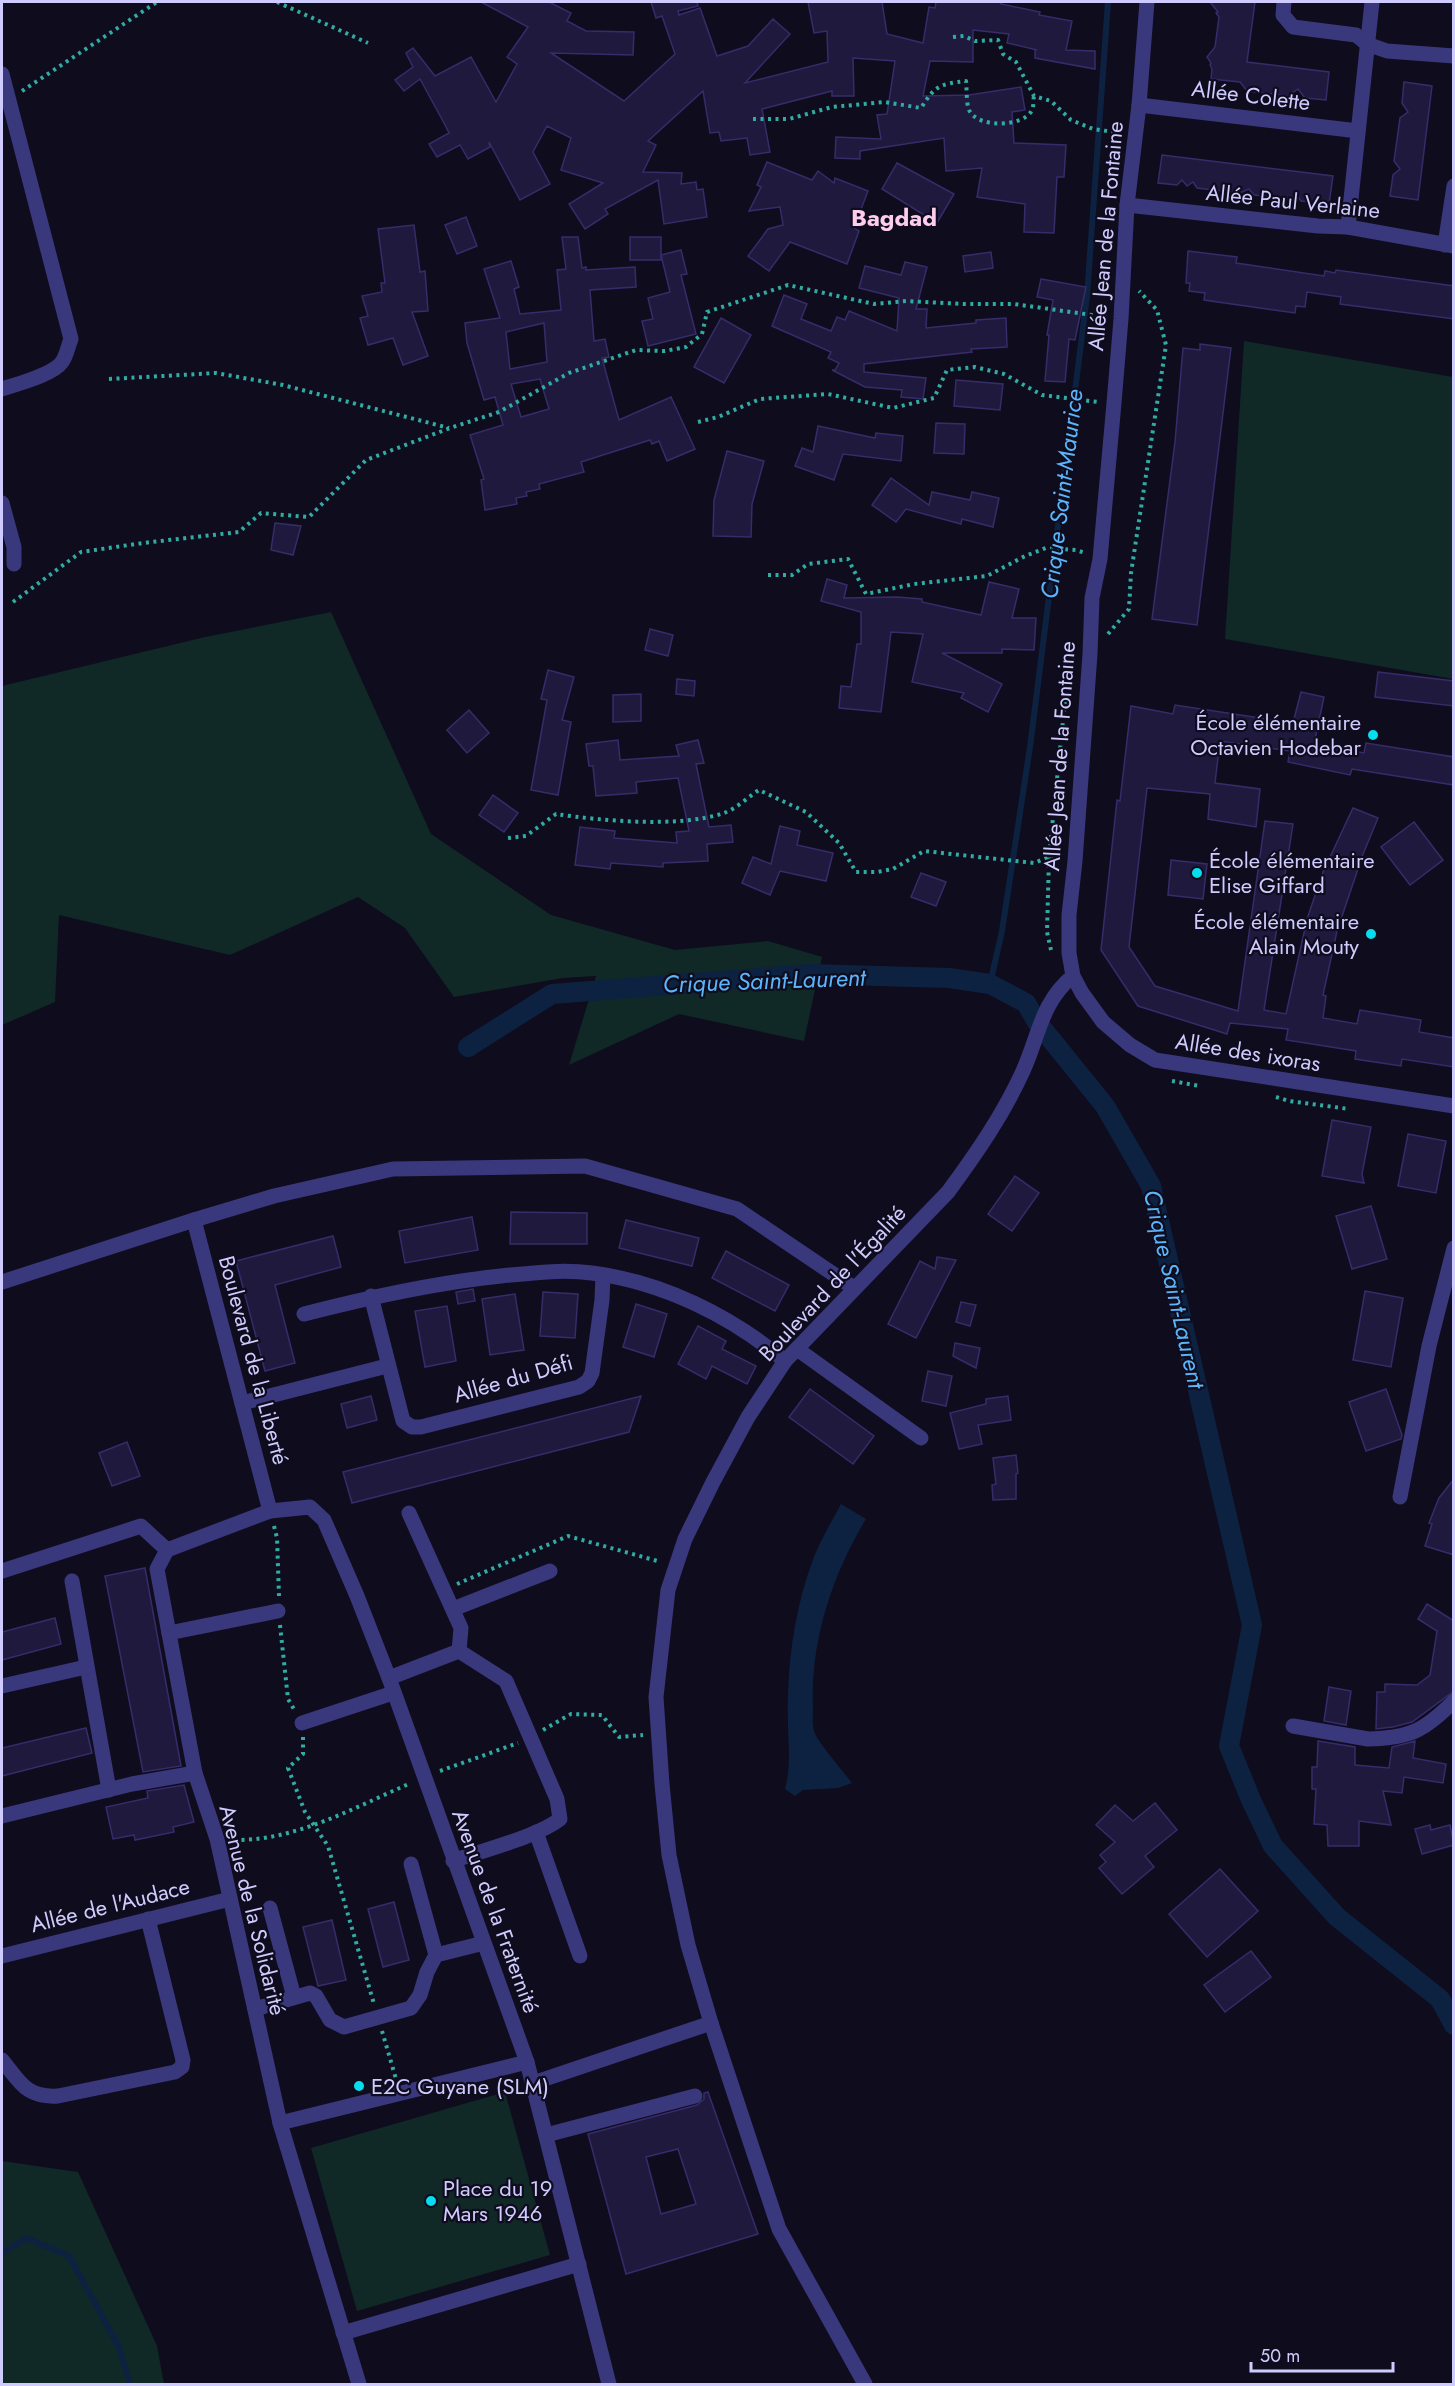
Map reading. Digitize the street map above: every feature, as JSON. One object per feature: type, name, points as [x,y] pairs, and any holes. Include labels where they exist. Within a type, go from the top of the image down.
[{"type":"street","name":"Allée Jean de la Fontaine","points":[[1073,976],[1069,953],[1069,915],[1075,861],[1092,598],[1100,559],[1121,319],[1127,205],[1147,2]]},
{"type":"street","points":[[1284,2],[1283,15],[1293,27],[1356,35],[1367,44],[1387,51],[1454,56]]},
{"type":"street","points":[[1348,227],[1372,2]]},
{"type":"street","points":[[2,74],[71,339],[60,365],[47,373],[2,389]]},
{"type":"street","name":"Allée Colette","points":[[1138,105],[1358,131]]},
{"type":"street","points":[[1449,245],[1454,186]]},
{"type":"street","name":"Allée Paul Verlaine","points":[[1127,205],[1318,226],[1348,227],[1449,245]]},
{"type":"street","points":[[2,504],[14,547],[14,564]]},
{"type":"street","name":"Boulevard de l'Égalité","points":[[865,2385],[779,2229],[711,2023],[688,1945],[669,1855],[656,1697],[668,1590],[685,1539],[748,1417],[785,1361],[948,1192],[969,1164],[989,1134],[1023,1071],[1048,1006],[1059,988],[1073,976]]},
{"type":"street","name":"Allée des ixoras","points":[[1073,976],[1103,1022],[1130,1045],[1155,1060],[1454,1106]]},
{"type":"street","points":[[2,1281],[274,1196],[393,1169],[585,1166],[737,1209],[854,1288]]},
{"type":"street","name":"Boulevard de la Liberté","points":[[194,1220],[270,1511]]},
{"type":"street","points":[[1400,1497],[1430,1346],[1454,1248]]},
{"type":"street","points":[[304,1314],[371,1296],[468,1279],[545,1271],[603,1275],[644,1284],[727,1319],[763,1342],[785,1361]]},
{"type":"street","name":"Allée du Défi","points":[[371,1296],[387,1366],[403,1421],[412,1427],[421,1427],[579,1387],[588,1381],[592,1373],[603,1275]]},
{"type":"street","points":[[797,1349],[921,1438]]},
{"type":"street","points":[[242,1403],[387,1366]]},
{"type":"street","name":"Avenue de la Fraternité","points":[[270,1511],[310,1507],[324,1520],[357,1596],[527,2062],[609,2385]]},
{"type":"street","points":[[2,1571],[141,1526],[167,1550],[270,1511]]},
{"type":"street","points":[[409,1513],[461,1628],[459,1651]]},
{"type":"street","name":"Avenue de la Solidarité","points":[[167,1550],[157,1569],[195,1773],[217,1839],[280,2123],[359,2385]]},
{"type":"street","points":[[453,1609],[550,1571]]},
{"type":"street","points":[[72,1581],[109,1790]]},
{"type":"street","points":[[169,1633],[278,1611]]},
{"type":"street","points":[[302,1723],[391,1686],[459,1651]]},
{"type":"street","points":[[453,1861],[536,1832],[553,1825],[560,1819],[557,1799],[506,1681],[459,1651]]},
{"type":"street","points":[[2,1686],[87,1667]]},
{"type":"street","points":[[1293,1726],[1368,1739],[1414,1733],[1432,1723],[1454,1701]]},
{"type":"street","points":[[2,1816],[109,1790],[195,1773]]},
{"type":"street","points":[[536,1832],[580,1956]]},
{"type":"street","points":[[255,2009],[310,1993],[316,1996],[330,2020],[344,2027],[411,2008],[420,1995],[427,1972],[436,1955],[411,1864]]},
{"type":"street","name":"Allée de l'Audace","points":[[2,1956],[230,1899]]},
{"type":"street","points":[[270,1908],[294,1997]]},
{"type":"street","points":[[2,2060],[27,2090],[42,2097],[58,2096],[175,2072],[182,2067],[183,2060],[148,1919]]},
{"type":"street","points":[[436,1955],[483,1943]]},
{"type":"street","points":[[533,2083],[711,2023]]},
{"type":"street","points":[[280,2123],[527,2062]]},
{"type":"street","points":[[546,2135],[695,2096]]},
{"type":"street","points":[[343,2332],[579,2264]]},
{"type":"path","points":[[9,100],[157,2]]},
{"type":"path","points":[[277,2],[368,43]]},
{"type":"path","points":[[753,119],[789,119],[832,107],[885,102],[921,108],[933,89],[952,82],[966,81],[969,110],[980,120],[996,125],[1025,117],[1032,110],[1034,96],[1016,62],[1003,54],[998,40],[975,41],[964,36],[953,37]]},
{"type":"path","points":[[1034,96],[1052,101],[1071,120],[1093,129],[1106,131]]},
{"type":"path","points":[[1052,954],[1047,932],[1048,857],[1069,662],[1090,654],[1129,609],[1131,573],[1166,345],[1157,310],[1138,291],[1135,284]]},
{"type":"path","points":[[13,602],[81,552],[239,532],[261,513],[309,517],[366,460],[499,412],[569,373],[636,350],[664,351],[686,347],[702,334],[708,312],[788,285],[874,304],[906,301],[963,304],[1014,303],[1098,316]]},
{"type":"path","points":[[698,422],[718,417],[760,399],[828,394],[893,408],[934,398],[947,370],[975,367],[1004,374],[1042,395],[1087,402]]},
{"type":"path","points":[[109,379],[216,373],[283,385],[450,428]]},
{"type":"path","points":[[768,576],[792,575],[808,564],[848,559],[866,594],[914,584],[987,576],[1046,548],[1076,550]]},
{"type":"path","points":[[508,838],[526,836],[556,814],[629,821],[681,820],[725,813],[759,790],[806,812],[839,843],[856,872],[893,869],[924,852],[1035,863],[1048,857],[1075,861]]},
{"type":"path","points":[[1164,1079],[1185,1085],[1206,1086]]},
{"type":"path","points":[[1269,1093],[1290,1101],[1360,1110]]},
{"type":"path","points":[[270,1511],[277,1538],[278,1611],[288,1700],[302,1723],[303,1754],[288,1768],[305,1812],[328,1846],[400,2093]]},
{"type":"green space","points":[[1244,341],[1453,377],[1453,679],[1225,639]]},
{"type":"green space","points":[[331,612],[431,834],[551,915],[675,950],[768,941],[822,957],[804,1041],[679,1014],[569,1065],[596,976],[563,978],[454,997],[405,928],[358,897],[230,955],[59,915],[55,1002],[2,1025],[2,686],[205,637]]},
{"type":"green space","name":"Place du 19 Mars 1946","points":[[505,2092],[550,2255],[357,2311],[311,2148]]},
{"type":"green space","points":[[2,2161],[78,2172],[157,2346],[164,2384],[2,2384]]},
{"type":"water","points":[[841,1504],[866,1519],[833,1586],[819,1634],[813,1683],[813,1722],[814,1731],[820,1742],[852,1783],[838,1788],[803,1790],[795,1796],[785,1789],[789,1767],[788,1708],[792,1644],[808,1574],[820,1544]]},
{"type":"building","points":[[481,2],[549,2],[571,13],[567,21],[586,31],[634,32],[633,55],[551,53],[624,101],[675,54],[662,16],[656,18],[651,2],[697,2],[698,6],[678,11],[679,15],[700,8],[717,56],[748,46],[773,19],[790,34],[745,83],[828,62],[827,31],[814,33],[808,2],[882,2],[887,34],[923,43],[929,7],[935,8],[936,2],[1002,2],[1001,4],[1040,12],[1039,15],[1072,21],[1066,50],[1095,51],[1095,69],[1035,58],[1035,50],[1037,50],[1007,43],[1009,34],[973,30],[973,62],[930,61],[923,96],[969,95],[1021,87],[1025,110],[1012,112],[1014,143],[1066,145],[1064,177],[1057,177],[1054,233],[1024,232],[1025,204],[977,197],[982,168],[946,171],[944,138],[860,151],[860,159],[835,158],[836,137],[881,139],[877,115],[887,114],[895,61],[853,58],[854,96],[832,96],[832,91],[762,109],[770,152],[750,155],[747,138],[721,141],[719,132],[710,133],[703,91],[648,141],[656,145],[643,172],[682,173],[681,184],[696,182],[697,190],[703,189],[707,217],[664,224],[658,180],[605,209],[608,214],[585,229],[569,204],[603,183],[561,170],[571,138],[547,126],[533,152],[550,184],[520,200],[489,142],[490,147],[468,159],[460,145],[437,157],[429,144],[449,133],[420,79],[404,91],[395,80],[413,67],[406,53],[413,48],[435,76],[471,57],[496,102],[517,64],[507,57],[528,27]]},
{"type":"building","points":[[1210,2],[1255,2],[1247,62],[1329,72],[1326,100],[1305,98],[1298,89],[1288,96],[1247,91],[1240,82],[1211,79],[1211,63],[1207,57],[1215,47],[1219,17]]},
{"type":"building","points":[[1404,82],[1432,86],[1418,200],[1390,196],[1393,175],[1400,169],[1394,161],[1400,118],[1408,112],[1402,103]]},
{"type":"building","points":[[1162,155],[1333,176],[1329,204],[1301,201],[1296,194],[1290,199],[1254,195],[1249,189],[1240,193],[1197,188],[1193,182],[1187,186],[1182,180],[1177,185],[1158,183]]},
{"type":"building","points":[[767,162],[812,180],[818,171],[834,183],[835,178],[868,191],[854,228],[859,231],[847,264],[790,242],[769,271],[748,256],[768,229],[783,225],[780,207],[749,211],[761,187],[757,185]]},
{"type":"building","points":[[897,163],[954,194],[937,223],[882,189]]},
{"type":"building","points":[[466,217],[477,246],[457,254],[445,225]]},
{"type":"building","points":[[414,225],[420,272],[425,271],[428,311],[412,312],[428,356],[403,365],[393,338],[368,345],[360,318],[368,316],[362,296],[382,292],[381,283],[385,283],[378,229]]},
{"type":"building","points":[[562,237],[578,237],[582,268],[586,267],[586,270],[635,267],[636,287],[590,290],[594,341],[605,339],[609,357],[602,358],[619,420],[671,397],[695,449],[667,461],[659,441],[652,444],[650,440],[581,462],[584,472],[539,484],[540,489],[526,492],[527,496],[516,498],[517,504],[485,510],[481,480],[484,479],[470,435],[503,425],[495,397],[484,400],[467,343],[465,323],[500,318],[484,269],[511,261],[519,287],[514,289],[520,314],[561,310],[557,270],[566,269]],"holes":[[[544,323],[547,362],[510,369],[506,332]],[[540,379],[549,409],[521,417],[511,384]]]},
{"type":"building","points":[[630,237],[661,237],[661,260],[630,260]]},
{"type":"building","points":[[681,250],[687,274],[681,275],[696,334],[648,346],[642,321],[653,319],[648,298],[670,292],[661,255]]},
{"type":"building","points":[[1188,251],[1237,257],[1236,263],[1324,276],[1325,271],[1335,273],[1336,270],[1454,286],[1454,319],[1340,304],[1341,297],[1307,292],[1305,307],[1296,306],[1295,313],[1204,300],[1205,293],[1189,291],[1190,283],[1186,283]]},
{"type":"building","points":[[991,252],[993,268],[965,272],[963,256]]},
{"type":"building","points":[[905,262],[927,267],[916,309],[927,309],[926,328],[1006,318],[1007,347],[971,349],[972,352],[864,364],[864,372],[926,378],[923,399],[901,397],[902,390],[865,387],[832,370],[835,370],[839,363],[828,358],[831,352],[772,326],[784,295],[807,304],[801,319],[831,331],[837,317],[845,320],[849,311],[897,331],[899,298],[859,288],[865,266],[901,275]]},
{"type":"building","points":[[1041,279],[1086,287],[1075,340],[1069,339],[1065,382],[1045,381],[1049,335],[1047,335],[1053,300],[1037,297]]},
{"type":"building","points":[[721,318],[751,335],[724,383],[694,367]]},
{"type":"building","points":[[1200,344],[1231,348],[1197,625],[1152,619],[1175,442],[1183,348],[1200,350]]},
{"type":"building","points":[[956,380],[1003,384],[1000,410],[954,406]]},
{"type":"building","points":[[936,423],[965,424],[964,454],[934,453]]},
{"type":"building","points":[[818,426],[875,438],[876,433],[903,436],[901,461],[843,454],[834,480],[795,466],[802,448],[813,452]]},
{"type":"building","points":[[727,451],[764,461],[752,504],[751,537],[713,536],[714,500]]},
{"type":"building","points":[[891,478],[929,505],[932,492],[970,500],[972,492],[999,498],[993,527],[962,519],[961,524],[906,509],[896,522],[872,505]]},
{"type":"building","points":[[275,523],[301,526],[293,555],[271,550]]},
{"type":"building","points":[[827,579],[847,585],[844,598],[922,599],[922,602],[981,615],[989,582],[1019,589],[1012,618],[1036,618],[1034,650],[1002,649],[1002,653],[942,653],[1002,684],[988,712],[961,698],[964,693],[912,682],[923,634],[891,632],[881,712],[839,708],[841,686],[851,687],[857,644],[861,644],[861,612],[821,601]]},
{"type":"building","points":[[650,629],[673,635],[668,656],[645,650]]},
{"type":"building","points":[[548,670],[574,677],[562,720],[571,722],[558,795],[531,790],[547,700],[541,699]]},
{"type":"building","points":[[1378,672],[1454,681],[1454,706],[1375,697]]},
{"type":"building","points":[[677,679],[695,681],[694,696],[676,694]]},
{"type":"building","points":[[1301,692],[1324,697],[1314,744],[1364,753],[1366,743],[1454,757],[1454,785],[1352,769],[1350,775],[1288,762],[1290,751],[1220,741],[1215,783],[1260,789],[1256,827],[1208,819],[1210,794],[1147,788],[1129,947],[1155,986],[1238,1011],[1265,821],[1293,824],[1264,1010],[1286,1014],[1307,919],[1323,872],[1353,808],[1378,818],[1359,864],[1337,931],[1323,995],[1326,996],[1323,1018],[1357,1024],[1360,1010],[1421,1020],[1419,1032],[1454,1038],[1454,1067],[1402,1059],[1401,1066],[1355,1059],[1356,1051],[1286,1040],[1288,1029],[1230,1023],[1227,1034],[1138,1006],[1101,950],[1117,800],[1120,801],[1131,706],[1173,714],[1175,705],[1293,723]]},
{"type":"building","points":[[641,694],[641,721],[613,722],[613,695]]},
{"type":"building","points":[[469,710],[489,733],[467,753],[447,730]]},
{"type":"building","points":[[618,740],[620,760],[679,756],[676,745],[698,740],[704,763],[696,764],[709,827],[731,825],[733,842],[707,844],[708,861],[663,863],[663,867],[611,863],[610,869],[575,865],[580,827],[615,831],[614,838],[677,843],[676,832],[689,831],[678,778],[636,782],[637,793],[596,796],[593,766],[589,766],[586,744]]},
{"type":"building","points":[[493,795],[518,813],[504,832],[479,815]]},
{"type":"building","points":[[1414,822],[1443,860],[1410,885],[1381,847]]},
{"type":"building","points":[[780,826],[800,831],[797,845],[833,853],[826,881],[780,871],[770,895],[742,883],[753,857],[771,864]]},
{"type":"building","points":[[1171,860],[1207,864],[1203,899],[1168,895]]},
{"type":"building","points":[[921,873],[946,882],[936,906],[911,897]]},
{"type":"building","points":[[1332,1120],[1371,1127],[1362,1174],[1364,1183],[1322,1176]]},
{"type":"building","points":[[1408,1134],[1446,1141],[1436,1193],[1398,1186]]},
{"type":"building","points":[[1015,1176],[1039,1193],[1012,1231],[988,1214]]},
{"type":"building","points":[[1371,1206],[1387,1259],[1352,1269],[1336,1216]]},
{"type":"building","points":[[511,1212],[587,1213],[587,1244],[510,1244]]},
{"type":"building","points":[[472,1217],[478,1250],[405,1263],[399,1231]]},
{"type":"building","points":[[626,1220],[699,1238],[692,1266],[619,1248]]},
{"type":"building","points":[[333,1236],[341,1267],[275,1285],[295,1363],[265,1371],[236,1261]]},
{"type":"building","points":[[726,1251],[789,1285],[775,1311],[712,1278]]},
{"type":"building","points":[[937,1257],[956,1260],[916,1338],[888,1324],[920,1261],[935,1269]]},
{"type":"building","points":[[473,1289],[475,1301],[458,1304],[456,1292]]},
{"type":"building","points":[[1365,1291],[1403,1298],[1391,1367],[1353,1360]]},
{"type":"building","points":[[543,1292],[578,1294],[575,1338],[540,1336]]},
{"type":"building","points":[[515,1294],[524,1350],[490,1355],[482,1299]]},
{"type":"building","points":[[961,1302],[976,1305],[970,1326],[956,1322]]},
{"type":"building","points":[[636,1304],[667,1314],[654,1357],[623,1347]]},
{"type":"building","points":[[447,1306],[456,1361],[425,1367],[415,1311]]},
{"type":"building","points":[[698,1326],[726,1341],[722,1349],[756,1366],[747,1384],[712,1366],[706,1379],[678,1364]]},
{"type":"building","points":[[955,1343],[980,1348],[976,1368],[953,1356]]},
{"type":"building","points":[[928,1371],[952,1376],[946,1406],[922,1401]]},
{"type":"building","points":[[810,1389],[874,1436],[853,1464],[789,1417]]},
{"type":"building","points":[[1386,1389],[1402,1435],[1401,1439],[1366,1451],[1349,1402]]},
{"type":"building","points":[[371,1396],[377,1420],[347,1428],[341,1404]]},
{"type":"building","points":[[641,1396],[629,1432],[352,1503],[343,1472]]},
{"type":"building","points":[[1008,1396],[1011,1420],[978,1425],[982,1444],[959,1449],[950,1413],[986,1404],[986,1399]]},
{"type":"building","points":[[127,1442],[140,1476],[112,1486],[99,1453]]},
{"type":"building","points":[[1016,1455],[1018,1473],[1016,1474],[1016,1499],[993,1500],[992,1485],[996,1484],[993,1458]]},
{"type":"building","points":[[1454,1479],[1454,1555],[1425,1546],[1432,1524],[1429,1523],[1439,1498]]},
{"type":"building","points":[[145,1568],[181,1766],[143,1772],[105,1576]]},
{"type":"building","points":[[1427,1604],[1454,1621],[1454,1691],[1412,1722],[1376,1729],[1377,1692],[1385,1692],[1385,1684],[1417,1685],[1430,1675],[1437,1631],[1418,1619]]},
{"type":"building","points":[[55,1618],[61,1644],[2,1660],[2,1632]]},
{"type":"building","points":[[1329,1687],[1351,1691],[1346,1725],[1324,1721]]},
{"type":"building","points":[[86,1728],[92,1753],[2,1776],[2,1748]]},
{"type":"building","points":[[1318,1741],[1355,1747],[1355,1765],[1389,1768],[1392,1747],[1415,1741],[1413,1758],[1446,1764],[1443,1783],[1404,1777],[1402,1793],[1383,1791],[1391,1825],[1359,1821],[1359,1846],[1328,1846],[1327,1825],[1314,1824],[1316,1789],[1312,1789],[1312,1767],[1317,1767]]},
{"type":"building","points":[[184,1785],[194,1822],[173,1827],[174,1832],[135,1840],[134,1835],[113,1839],[106,1807],[148,1798],[147,1791]]},
{"type":"building","points":[[1155,1803],[1177,1830],[1145,1856],[1154,1867],[1122,1894],[1099,1868],[1106,1862],[1100,1855],[1115,1842],[1096,1825],[1115,1805],[1133,1821]]},
{"type":"building","points":[[1430,1825],[1431,1830],[1450,1825],[1454,1845],[1422,1854],[1415,1829]]},
{"type":"building","points":[[1220,1869],[1258,1911],[1207,1957],[1169,1914]]},
{"type":"building","points":[[394,1902],[409,1960],[383,1967],[368,1909]]},
{"type":"building","points":[[332,1920],[346,1980],[318,1986],[303,1927]]},
{"type":"building","points":[[1251,1951],[1271,1977],[1225,2012],[1204,1985]]},
{"type":"building","points":[[708,2092],[758,2234],[626,2274],[588,2134],[697,2105],[704,2099],[704,2093]],"holes":[[[678,2149],[696,2204],[661,2214],[646,2157]]]},
{"type":"waterway","name":"Crique Saint-Maurice","points":[[990,984],[1002,931],[1030,747],[1087,296],[1108,2]]},
{"type":"waterway","name":"Crique Saint-Laurent","points":[[468,1047],[552,994],[809,974],[949,978],[990,984],[1026,1003],[1037,1022],[1105,1106],[1151,1186],[1252,1625],[1229,1746],[1251,1800],[1273,1846],[1337,1917],[1440,1999],[1454,2025]]},
{"type":"waterway","points":[[2,2253],[26,2238],[69,2256],[119,2347],[130,2384]]},
{"type":"place","name":"École élémentaire Octavien Hodebar","points":[[1373,735]]},
{"type":"place","name":"École élémentaire Elise Giffard","points":[[1197,873]]},
{"type":"place","name":"École élémentaire Alain Mouty","points":[[1371,934]]},
{"type":"place","name":"E2C Guyane (SLM)","points":[[359,2086]]},
{"type":"place","name":"Place du 19 Mars 1946","points":[[431,2201]]},
{"type":"district","name":"Bagdad","points":[[894,218]]}]
